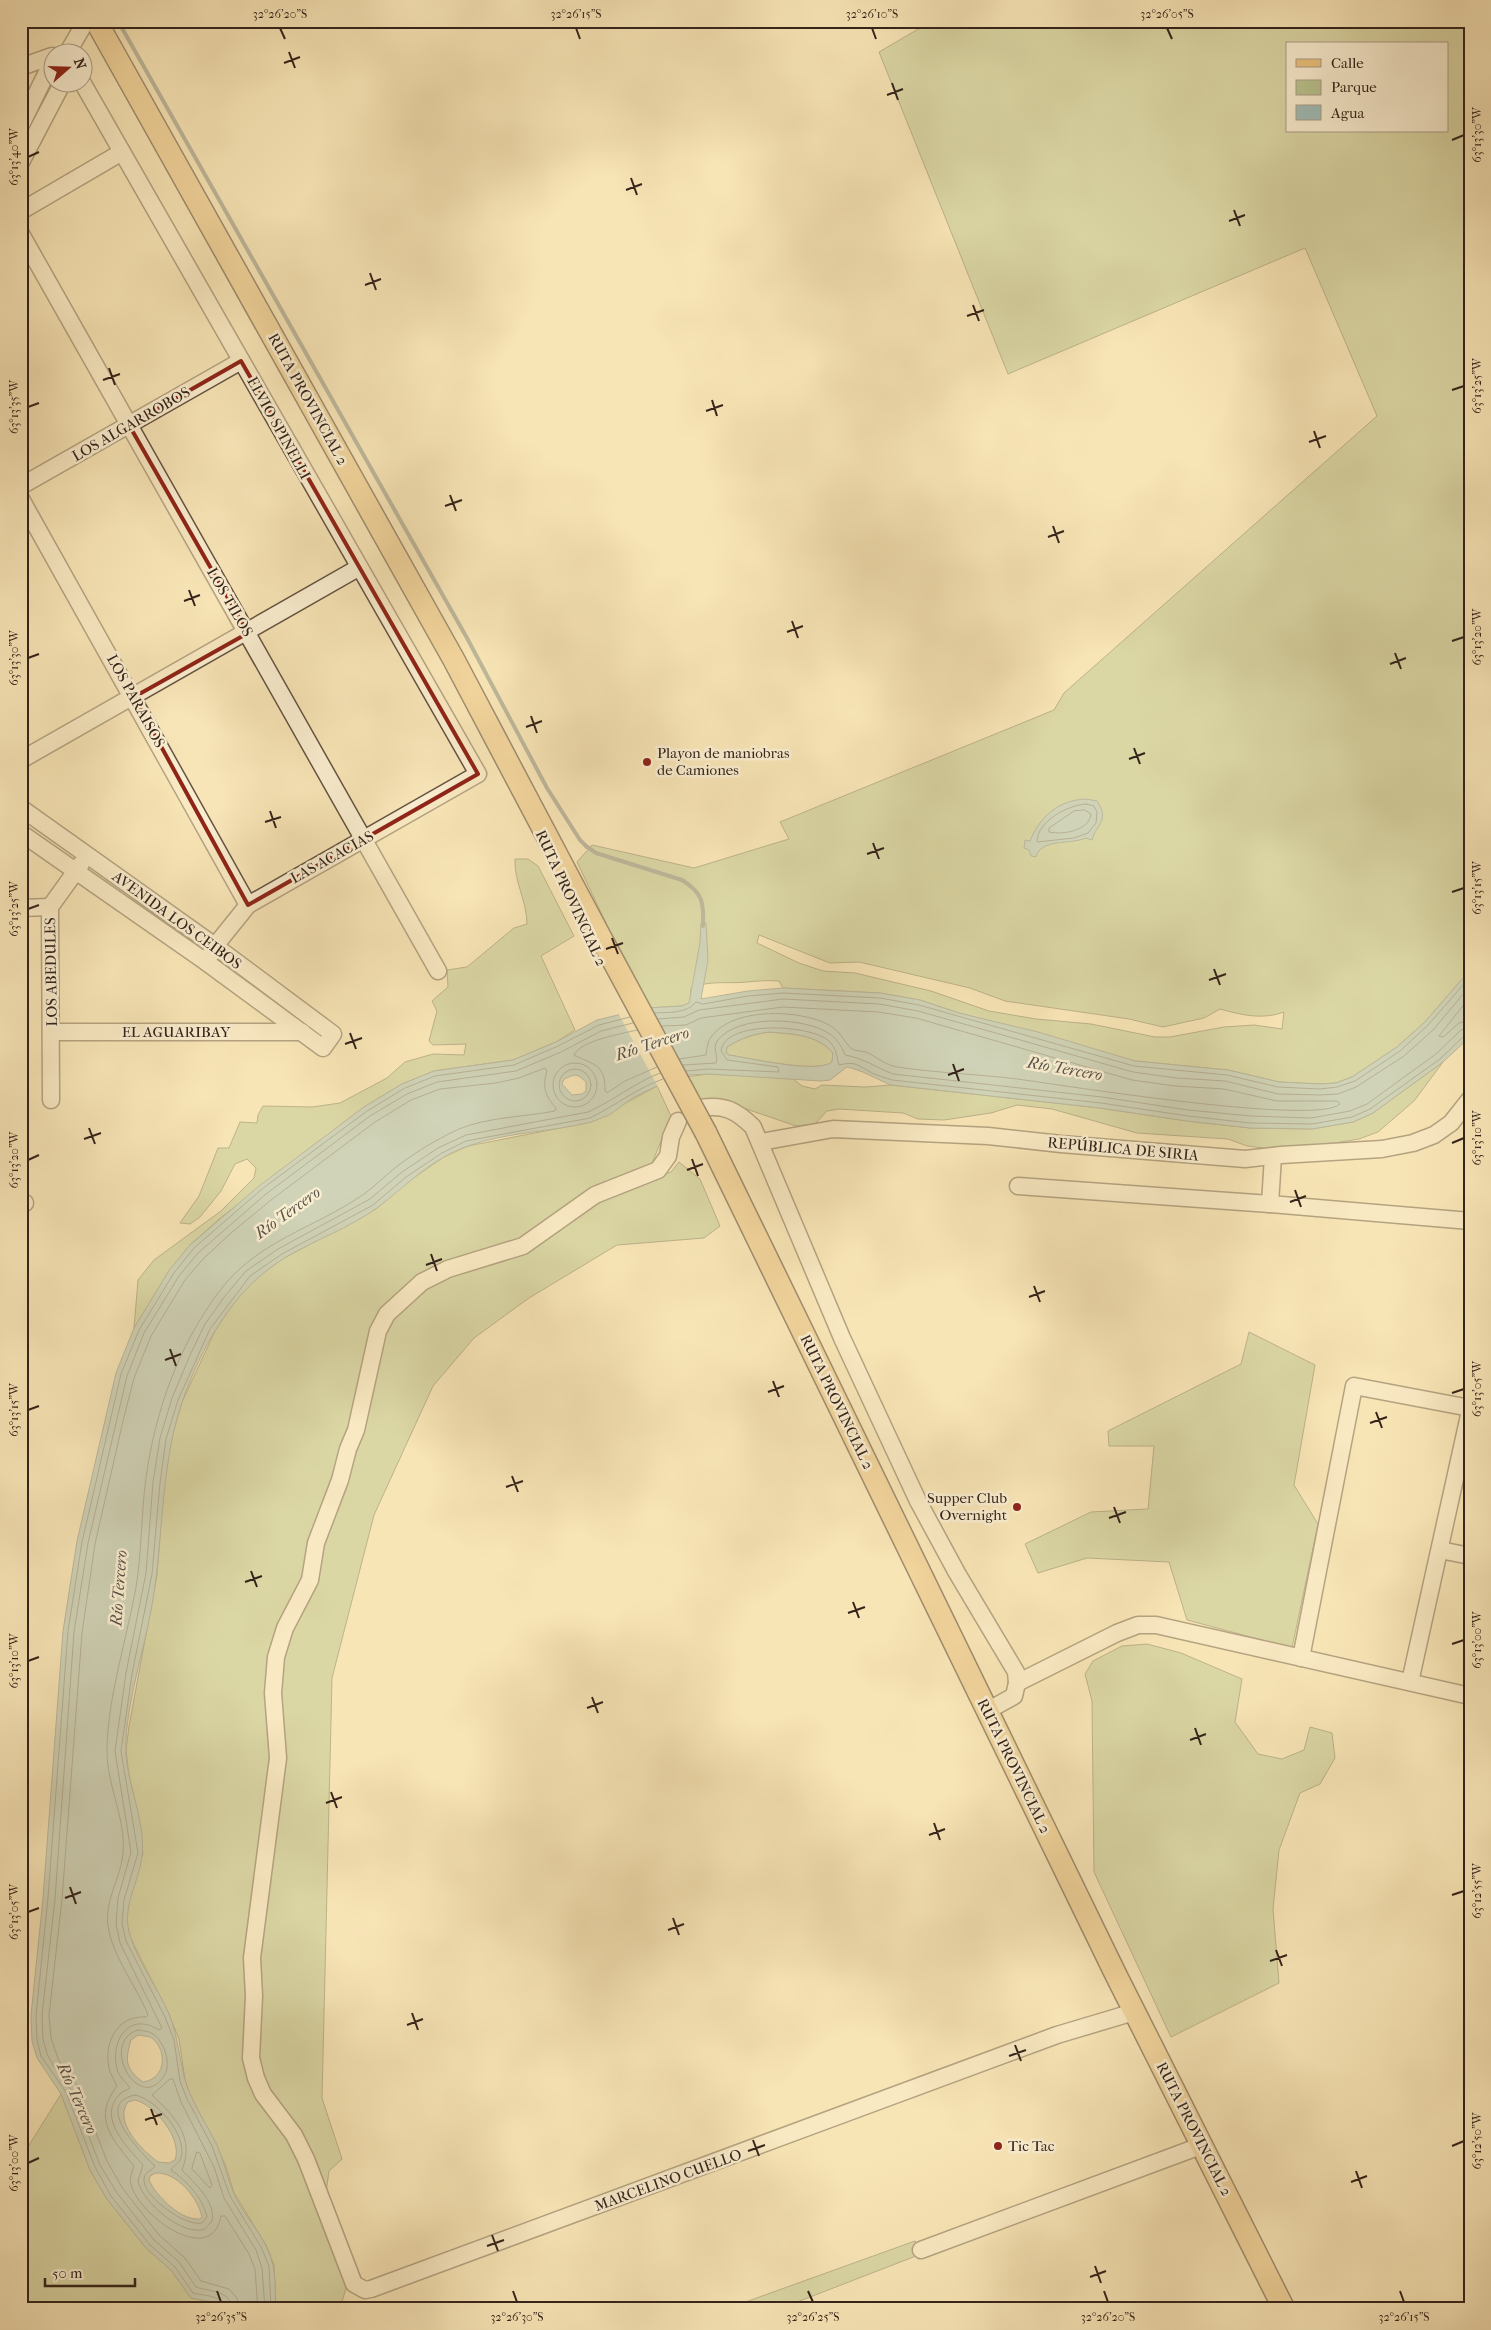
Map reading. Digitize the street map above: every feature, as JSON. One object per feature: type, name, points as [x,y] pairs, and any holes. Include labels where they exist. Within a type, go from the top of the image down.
[{"type":"main road","name":"RUTA PROVINCIAL 2","points":[[96,21],[454,660],[517,779],[590,931],[749,1221],[1134,2012],[1203,2145],[1284,2309]]},
{"type":"street","points":[[74,42],[86,21]]},
{"type":"street","points":[[21,67],[42,60]]},
{"type":"street","points":[[21,125],[42,82]]},
{"type":"street","points":[[21,162],[57,92]]},
{"type":"street","name":"ELVIO SPINELLI","points":[[88,92],[358,568],[478,774]]},
{"type":"street","points":[[21,211],[122,152]]},
{"type":"street","name":"LOS TILOS","points":[[21,234],[438,971]]},
{"type":"street","name":"LOS ALGARROBOS","points":[[21,486],[241,361]]},
{"type":"street","name":"LOS PARAISOS","points":[[21,499],[134,697],[248,905]]},
{"type":"street","points":[[21,760],[248,633],[358,568]]},
{"type":"street","name":"LAS ACACIAS","points":[[206,962],[214,946],[248,905],[478,774]]},
{"type":"street","name":"AVENIDA LOS CEIBOS","points":[[21,808],[333,1034],[323,1048],[206,962],[21,832]]},
{"type":"street","name":"LOS ABEDULES","points":[[51,1100],[50,907],[87,855]]},
{"type":"street","points":[[21,908],[50,907]]},
{"type":"street","name":"EL AGUARIBAY","points":[[51,1032],[302,1032]]},
{"type":"street","name":"REPÚBLICA DE SIRIA","points":[[761,1142],[833,1129],[988,1136],[1060,1144],[1245,1159],[1382,1149],[1413,1143],[1434,1135],[1451,1123],[1470,1100]]},
{"type":"street","points":[[701,1108],[719,1106],[740,1115],[753,1127],[761,1142],[842,1338],[918,1501],[958,1573],[1011,1661],[1016,1672],[1017,1683],[1014,1696],[987,1711]]},
{"type":"street","name":"MARCELINO CUELLO","points":[[678,1121],[668,1156],[658,1170],[596,1195],[523,1246],[448,1269],[422,1282],[386,1314],[378,1331],[356,1430],[348,1449],[340,1480],[316,1543],[310,1580],[284,1628],[276,1657],[273,1693],[278,1758],[252,1958],[254,1996],[251,2058],[256,2078],[263,2094],[294,2135],[306,2159],[354,2284],[365,2290],[371,2289],[1057,2035],[1134,2012]]},
{"type":"street","points":[[1270,1204],[1273,1156]]},
{"type":"street","points":[[1018,1186],[1270,1204],[1470,1221]]},
{"type":"street","points":[[1301,1658],[1354,1386],[1470,1409],[1410,1682]]},
{"type":"street","points":[[1440,1550],[1470,1556]]},
{"type":"street","points":[[1017,1683],[1117,1633],[1138,1626],[1156,1625],[1470,1696]]},
{"type":"street","points":[[921,2250],[1203,2145]]},
{"type":"highlighted area","points":[[241,361],[478,774],[248,905],[134,697],[248,633],[129,425]]},
{"type":"green space","points":[[932,21],[1470,21],[1470,970],[1425,1022],[1397,1047],[1352,1077],[1336,1083],[1279,1082],[1228,1070],[1135,1061],[959,1013],[920,1000],[880,993],[783,988],[779,981],[705,984],[691,988],[690,1003],[682,1006],[647,1008],[603,925],[606,923],[577,862],[592,845],[694,868],[789,839],[780,822],[1054,710],[1064,693],[1377,416],[1305,248],[1008,374],[879,52]],"holes":[[[759,935],[830,963],[859,962],[970,988],[1005,1001],[1129,1019],[1163,1027],[1204,1018],[1220,1009],[1244,1015],[1260,1016],[1284,1012],[1282,1029],[1254,1025],[1224,1027],[1170,1037],[1155,1037],[1091,1024],[1036,1019],[989,1011],[931,991],[855,973],[823,971],[799,963],[757,943]]]},
{"type":"green space","points":[[515,859],[528,859],[538,866],[574,936],[541,956],[575,1030],[556,1042],[513,1060],[434,1071],[402,1084],[364,1107],[219,1219],[190,1245],[170,1270],[134,1328],[138,1280],[154,1260],[221,1211],[254,1178],[256,1168],[247,1159],[235,1164],[221,1191],[200,1217],[190,1224],[180,1223],[199,1196],[218,1148],[229,1148],[240,1122],[257,1123],[258,1115],[263,1106],[312,1107],[340,1103],[387,1078],[405,1062],[433,1054],[464,1055],[466,1044],[433,1045],[429,1041],[437,1011],[432,1001],[448,987],[447,970],[467,967],[514,928],[527,924],[525,907],[516,876]]},
{"type":"green space","points":[[769,1032],[804,1036],[819,1042],[833,1053],[832,1062],[824,1065],[799,1066],[726,1053],[727,1047],[737,1041]]},
{"type":"green space","points":[[1443,1062],[1414,1101],[1378,1132],[1359,1139],[1317,1146],[1271,1149],[1247,1146],[1228,1139],[1137,1133],[1052,1109],[1017,1105],[991,1113],[944,1120],[918,1119],[903,1113],[839,1109],[827,1111],[815,1124],[796,1126],[723,1101],[699,1103],[685,1077],[708,1074],[792,1078],[802,1086],[815,1089],[822,1085],[865,1087],[891,1085],[1100,1108],[1250,1128],[1312,1129],[1353,1122],[1373,1113]]},
{"type":"green space","points":[[657,1086],[671,1116],[645,1181],[671,1172],[679,1162],[700,1179],[720,1226],[704,1238],[617,1245],[529,1298],[474,1338],[433,1386],[374,1515],[332,1678],[322,2098],[342,2159],[329,2171],[323,2215],[344,2273],[346,2288],[340,2309],[276,2309],[274,2265],[266,2245],[234,2193],[225,2164],[191,2097],[185,2080],[179,2039],[131,1939],[126,1922],[129,1900],[143,1853],[126,1751],[157,1575],[164,1483],[171,1440],[182,1402],[215,1331],[234,1302],[253,1280],[284,1258],[376,1209],[409,1181],[444,1157],[468,1146],[591,1122]]},
{"type":"green space","points":[[1249,1332],[1315,1365],[1294,1485],[1318,1524],[1292,1648],[1187,1620],[1169,1562],[1087,1558],[1038,1573],[1025,1544],[1091,1512],[1148,1509],[1154,1446],[1109,1446],[1108,1431],[1241,1364]]},
{"type":"green space","points":[[1147,1644],[1181,1653],[1242,1679],[1235,1722],[1258,1754],[1282,1759],[1304,1750],[1310,1727],[1332,1733],[1335,1758],[1320,1784],[1300,1793],[1279,1850],[1273,1909],[1279,1983],[1171,2037],[1094,1872],[1092,1701],[1085,1674],[1093,1661],[1122,1646]]},
{"type":"green space","points":[[61,2094],[90,2170],[107,2199],[146,2248],[171,2270],[191,2298],[217,2303],[223,2309],[21,2309],[21,2158]]},
{"type":"green space","points":[[915,2241],[919,2246],[916,2256],[779,2309],[726,2309]]},
{"type":"water","points":[[1086,799],[1097,801],[1102,813],[1101,822],[1092,840],[1086,838],[1050,844],[1039,851],[1036,857],[1031,856],[1029,850],[1024,848],[1025,840],[1030,841],[1045,817],[1067,802]]},
{"type":"water","name":"Río Tercero","points":[[701,923],[706,923],[708,960],[701,999],[748,991],[783,988],[880,993],[920,1000],[959,1013],[1038,1032],[1135,1061],[1228,1070],[1279,1082],[1336,1083],[1352,1077],[1397,1047],[1425,1022],[1470,970],[1470,1037],[1443,1062],[1373,1113],[1353,1122],[1312,1129],[1250,1128],[1100,1108],[891,1085],[864,1072],[847,1067],[830,1080],[821,1081],[708,1074],[689,1075],[657,1086],[634,1097],[609,1115],[591,1122],[483,1141],[455,1151],[420,1173],[377,1208],[344,1228],[286,1257],[250,1285],[221,1321],[209,1341],[198,1362],[181,1405],[174,1431],[165,1483],[158,1563],[150,1616],[134,1685],[126,1738],[127,1767],[143,1843],[140,1866],[129,1905],[128,1925],[130,1935],[138,1956],[169,2014],[187,2086],[197,2109],[217,2145],[234,2194],[266,2246],[275,2275],[276,2309],[223,2309],[217,2303],[191,2298],[171,2270],[146,2248],[107,2199],[90,2170],[61,2094],[37,2058],[32,2041],[31,2015],[43,1898],[63,1631],[77,1541],[116,1373],[134,1328],[170,1269],[190,1245],[259,1186],[364,1107],[402,1084],[434,1071],[513,1060],[556,1042],[597,1020],[647,1008],[682,1006],[689,1003],[700,943]],"holes":[[[763,1033],[787,1033],[812,1039],[833,1053],[832,1062],[824,1065],[799,1066],[726,1053],[727,1047],[732,1044]],[[574,1075],[579,1076],[586,1082],[586,1091],[582,1094],[572,1095],[562,1084],[564,1079]],[[138,2035],[150,2037],[159,2047],[162,2054],[161,2068],[157,2075],[151,2079],[143,2082],[130,2068],[127,2059],[131,2040]],[[135,2100],[143,2103],[158,2115],[175,2142],[175,2160],[169,2163],[158,2162],[144,2150],[131,2135],[124,2118],[124,2110],[128,2102]],[[156,2173],[164,2174],[179,2181],[191,2194],[202,2217],[200,2219],[193,2219],[177,2212],[163,2200],[149,2180],[150,2176]]]},
{"type":"pier","points":[[646,1006],[686,1079],[659,1089],[618,1013]]},
{"type":"waterway","points":[[118,21],[467,638],[547,788],[580,840],[587,847]]},
{"type":"waterway","points":[[586,846],[596,853],[682,880],[694,889],[701,899],[703,926]]},
{"type":"place","name":"Playon de maniobras de Camiones","points":[[647,762]]},
{"type":"place","name":"Supper Club Overnight","points":[[1017,1507]]},
{"type":"place","name":"Tic Tac","points":[[998,2146]]}]
